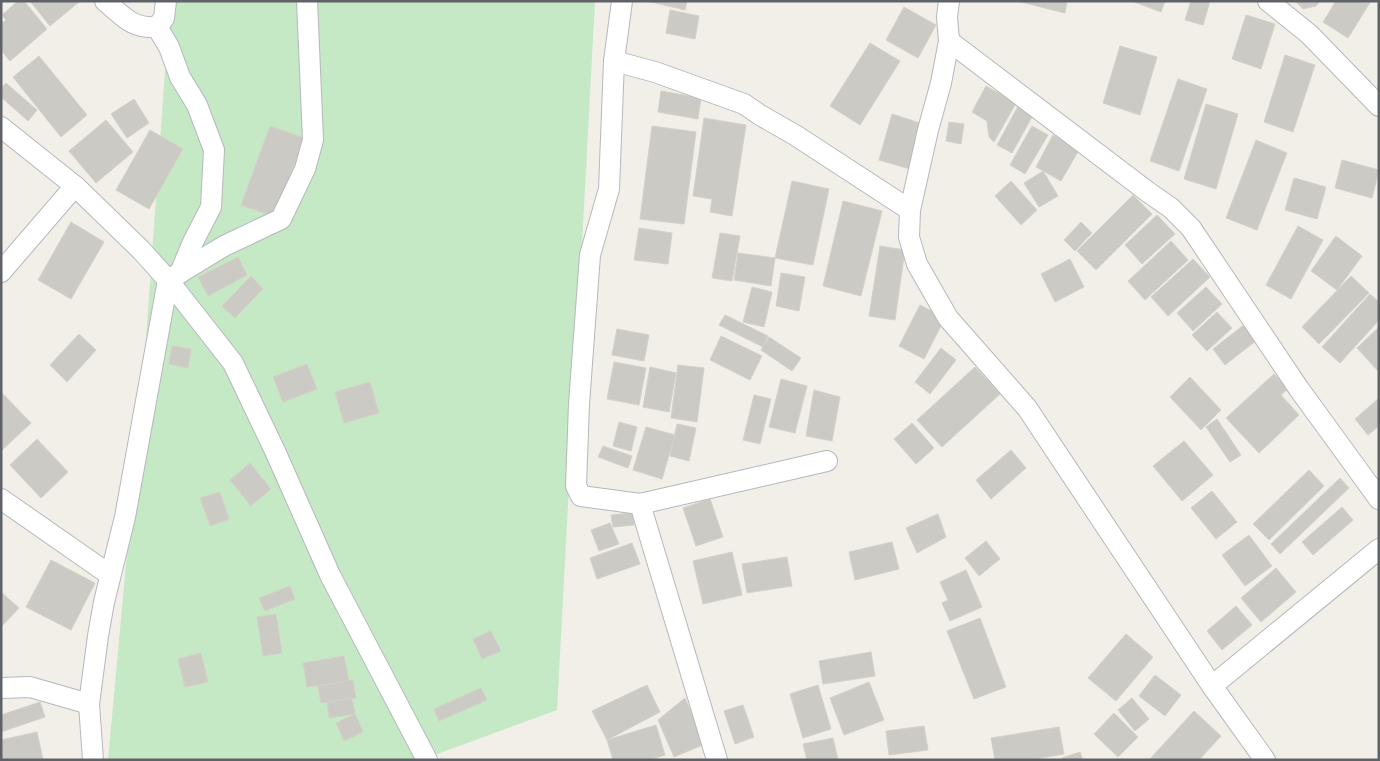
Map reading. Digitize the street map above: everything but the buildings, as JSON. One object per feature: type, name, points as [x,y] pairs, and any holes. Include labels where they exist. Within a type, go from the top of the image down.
[{"type":"street","points":[[105,1],[135,26],[146,28],[157,27],[164,18],[166,1]]},
{"type":"street","points":[[174,276],[224,246],[281,219],[305,169],[313,140],[307,1]]},
{"type":"street","points":[[622,1],[614,61],[609,189],[590,255],[579,404],[576,486],[581,496],[640,504],[827,461]]},
{"type":"street","points":[[949,1],[947,17],[949,41],[941,83],[910,210],[909,237],[917,264],[948,318],[1027,408],[1212,686],[1266,760]]},
{"type":"street","points":[[1268,1],[1309,34],[1379,106]]},
{"type":"street","points":[[93,760],[89,704],[98,636],[110,575],[125,517],[174,276],[211,207],[214,150],[197,105],[180,77],[169,47],[157,27]]},
{"type":"street","points":[[949,41],[1171,208],[1191,228],[1299,389],[1379,499]]},
{"type":"street","points":[[614,61],[655,72],[744,104],[910,210]]},
{"type":"street","points":[[1,127],[75,186],[142,250],[174,276],[233,363],[275,451],[330,575],[428,760]]},
{"type":"street","points":[[1,272],[75,186]]},
{"type":"street","points":[[1,499],[110,575]]},
{"type":"street","points":[[640,504],[717,760]]},
{"type":"street","points":[[1212,686],[1379,549]]},
{"type":"street","points":[[1,688],[30,687],[89,704]]},
{"type":"green space","points":[[170,1],[595,1],[557,710],[421,760],[108,760],[144,368]]}]
